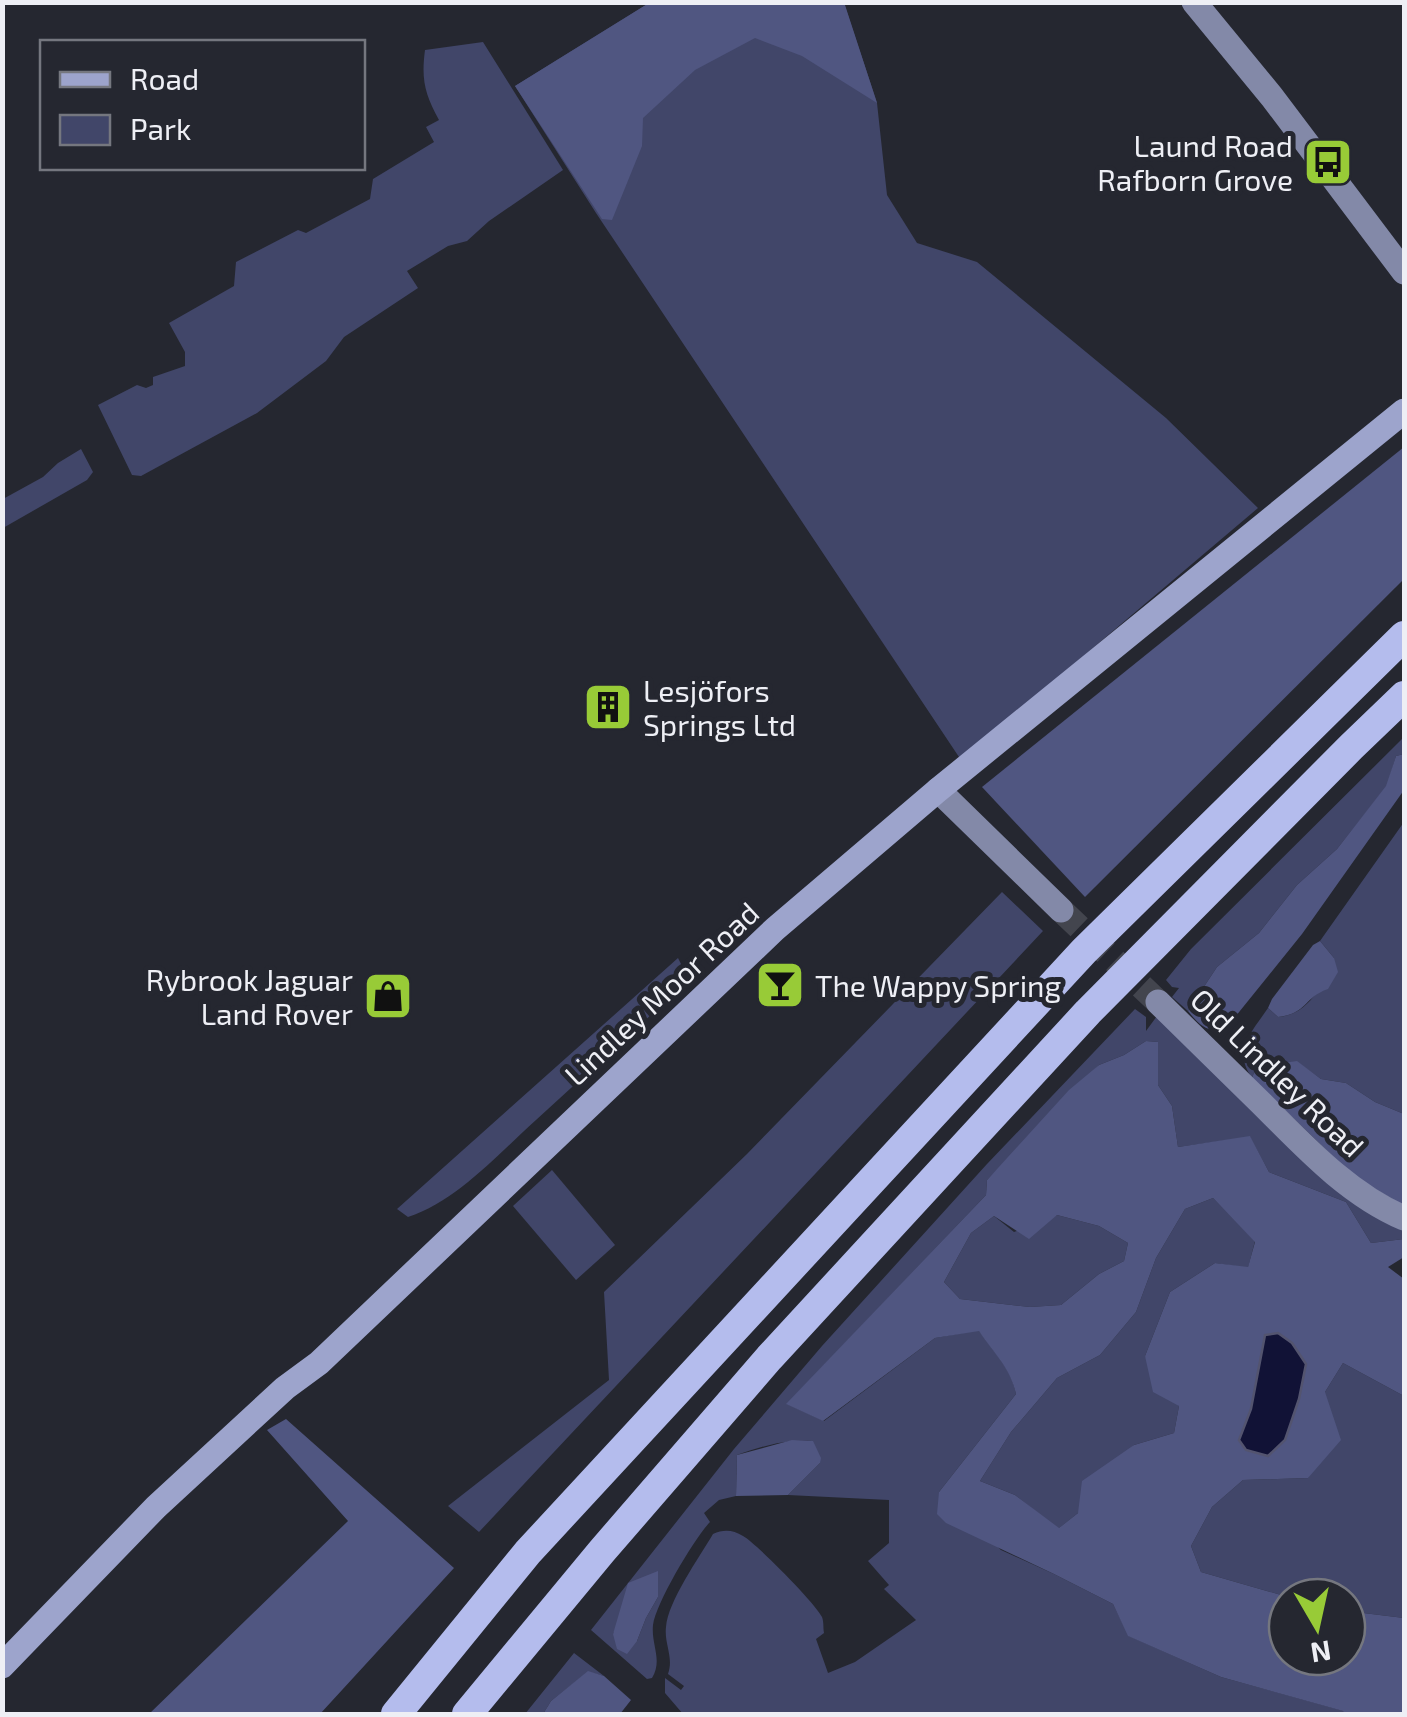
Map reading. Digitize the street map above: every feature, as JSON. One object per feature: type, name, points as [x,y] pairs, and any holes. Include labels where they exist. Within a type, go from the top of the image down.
[{"type":"highway","points":[[372,1714],[528,1552],[1084,951],[1404,636]]},
{"type":"highway","points":[[467,1714],[769,1358],[1088,1012],[1404,696]]},
{"type":"highway","points":[[490,1714],[602,1551]]},
{"type":"highway","points":[[396,1714],[528,1552]]},
{"type":"main road","name":"Lindley Moor Road","points":[[2,1666],[156,1507],[285,1388],[333,1350],[776,929],[938,790],[1404,411]]},
{"type":"street","points":[[1194,2],[1404,272]]},
{"type":"street","points":[[938,790],[1061,910]]},
{"type":"street","name":"Old Lindley Road","points":[[1158,1002],[1333,1171],[1382,1208],[1404,1218]]},
{"type":"green space","points":[[649,3],[844,3],[877,103],[887,195],[917,243],[977,262],[1166,418],[1258,508],[961,760],[515,86]]},
{"type":"green space","points":[[483,42],[563,170],[467,241],[448,246],[407,271],[418,288],[344,337],[326,361],[257,413],[141,476],[132,475],[98,405],[137,385],[153,385],[153,377],[185,366],[185,352],[169,323],[234,286],[236,262],[298,230],[306,233],[370,199],[373,179],[434,142],[426,127],[439,120],[425,86],[425,50]]},
{"type":"green space","points":[[81,449],[93,472],[87,480],[3,528],[3,499],[43,477]]},
{"type":"green space","points":[[1404,737],[1404,754],[1396,756],[1387,786],[1337,849],[1297,885],[1259,933],[1217,967],[1188,1011],[1172,997],[1179,988],[1166,980],[1191,949]]},
{"type":"green space","points":[[1404,822],[1404,1114],[1375,1102],[1346,1083],[1321,1079],[1297,1062],[1256,1067],[1252,1078],[1244,1059],[1251,1033],[1268,1008],[1278,1017],[1289,1015],[1314,996],[1334,958],[1320,941]]},
{"type":"green space","points":[[1002,892],[1043,931],[479,1532],[448,1506],[609,1380],[604,1292],[747,1154]]},
{"type":"green space","points":[[678,958],[689,980],[492,1161],[426,1210],[408,1217],[397,1209]]},
{"type":"green space","points":[[1135,1009],[1146,1017],[1146,1031],[1157,1016],[1404,1229],[1404,1239],[1371,1243],[1346,1202],[1269,1172],[1250,1137],[1178,1147],[1172,1106],[1158,1085],[1158,1042],[1146,1041],[1099,1065],[987,1180],[986,1195],[787,1404],[824,1421],[935,1338],[979,1330],[1006,1368],[1016,1394],[939,1492],[1001,1550],[1113,1604],[1129,1636],[1221,1677],[1346,1714],[683,1714],[665,1693],[665,1678],[681,1690],[684,1686],[668,1674],[666,1627],[678,1592],[713,1534],[736,1532],[750,1541],[818,1610],[824,1633],[816,1639],[828,1673],[855,1662],[916,1620],[884,1589],[889,1585],[868,1561],[889,1543],[889,1500],[788,1495],[820,1463],[812,1441],[774,1444],[737,1455],[736,1496],[719,1500],[704,1513],[710,1522],[677,1572],[656,1615],[653,1632],[657,1665],[652,1678],[647,1679],[591,1630],[734,1449],[987,1164]],"holes":[[[657,1572],[658,1597],[637,1641],[613,1634],[621,1616]]]},
{"type":"green space","points":[[552,1170],[615,1245],[576,1280],[513,1206]]},
{"type":"green space","points":[[1213,1198],[1255,1241],[1248,1268],[1215,1263],[1170,1292],[1145,1356],[1179,1406],[1174,1433],[1134,1445],[1078,1513],[1058,1529],[1015,1495],[980,1481],[1011,1432],[1057,1378],[1100,1355],[1136,1312],[1156,1258],[1185,1209]]},
{"type":"green space","points":[[1057,1215],[1099,1226],[1128,1243],[1124,1261],[1099,1274],[1061,1305],[1030,1307],[960,1299],[944,1282],[971,1233],[994,1216],[1014,1232]]},
{"type":"green space","points":[[1343,1363],[1404,1396],[1404,1618],[1367,1613],[1367,1577],[1267,1577],[1267,1591],[1201,1572],[1191,1546],[1212,1507],[1243,1480],[1308,1478],[1325,1392]]},
{"type":"green space","points":[[574,1653],[604,1676],[588,1672],[551,1701],[543,1714],[525,1714]]},
{"type":"shaded area","points":[[844,2],[877,103],[802,56],[755,38],[695,70],[643,118],[642,146],[612,220],[602,219],[515,86],[649,3]]},
{"type":"shaded area","points":[[1404,447],[1404,579],[1085,897],[982,787]]},
{"type":"shaded area","points":[[1404,754],[1404,790],[1302,934],[1227,1027],[1215,1030],[1200,1024],[1188,1011],[1217,967],[1259,933],[1297,885],[1337,849],[1386,786],[1396,756]]},
{"type":"shaded area","points":[[1320,941],[1334,958],[1338,972],[1328,989],[1295,1012],[1278,1017],[1268,1008],[1272,999]]},
{"type":"shaded area","points":[[1146,1041],[1158,1042],[1158,1085],[1172,1106],[1178,1147],[1250,1136],[1269,1172],[1346,1202],[1371,1243],[1404,1239],[1404,1257],[1388,1267],[1404,1279],[1404,1396],[1343,1363],[1325,1392],[1341,1440],[1308,1478],[1243,1480],[1212,1507],[1191,1546],[1201,1572],[1267,1591],[1267,1677],[1367,1677],[1367,1613],[1404,1618],[1404,1714],[1346,1714],[1221,1677],[1128,1636],[1113,1604],[946,1523],[937,1514],[939,1492],[1016,1394],[1006,1368],[979,1331],[935,1338],[823,1421],[786,1404],[986,1195],[987,1180],[1069,1090],[1099,1065]],"holes":[[[1213,1198],[1255,1242],[1248,1267],[1215,1263],[1170,1292],[1145,1356],[1153,1392],[1179,1406],[1174,1433],[1134,1445],[1082,1481],[1078,1513],[1059,1528],[1015,1495],[980,1481],[1011,1432],[1057,1378],[1100,1355],[1136,1312],[1156,1258],[1185,1209]],[[1057,1215],[1099,1226],[1128,1243],[1124,1261],[1099,1274],[1061,1305],[1030,1307],[960,1299],[944,1282],[971,1233],[994,1216],[1029,1239]],[[1265,1336],[1292,1343],[1306,1365],[1299,1399],[1239,1440],[1251,1409]]]},
{"type":"shaded area","points":[[1297,1061],[1321,1079],[1346,1083],[1375,1102],[1404,1114],[1404,1206],[1353,1176],[1252,1078],[1256,1067]]},
{"type":"shaded area","points":[[1278,1333],[1292,1343],[1306,1364],[1285,1440],[1268,1456],[1246,1450],[1239,1440],[1251,1409],[1265,1335]]},
{"type":"shaded area","points":[[286,1419],[454,1568],[320,1714],[149,1714],[348,1521],[267,1430]]},
{"type":"shaded area","points":[[792,1440],[813,1441],[820,1463],[788,1495],[736,1496],[737,1455]]},
{"type":"shaded area","points":[[658,1571],[658,1597],[627,1654],[617,1649],[613,1634],[628,1583]]},
{"type":"shaded area","points":[[588,1671],[604,1676],[631,1700],[620,1714],[543,1714],[551,1701]]},
{"type":"tunnel","points":[[1061,910],[1158,1002]]},
{"type":"place","name":"Laund Road Rafborn Grove","points":[[1328,162]]},
{"type":"place","name":"Lesjöfors Springs Ltd","points":[[608,707]]},
{"type":"place","name":"The Wappy Spring","points":[[780,985]]},
{"type":"place","name":"Rybrook Jaguar Land Rover","points":[[388,996]]}]
